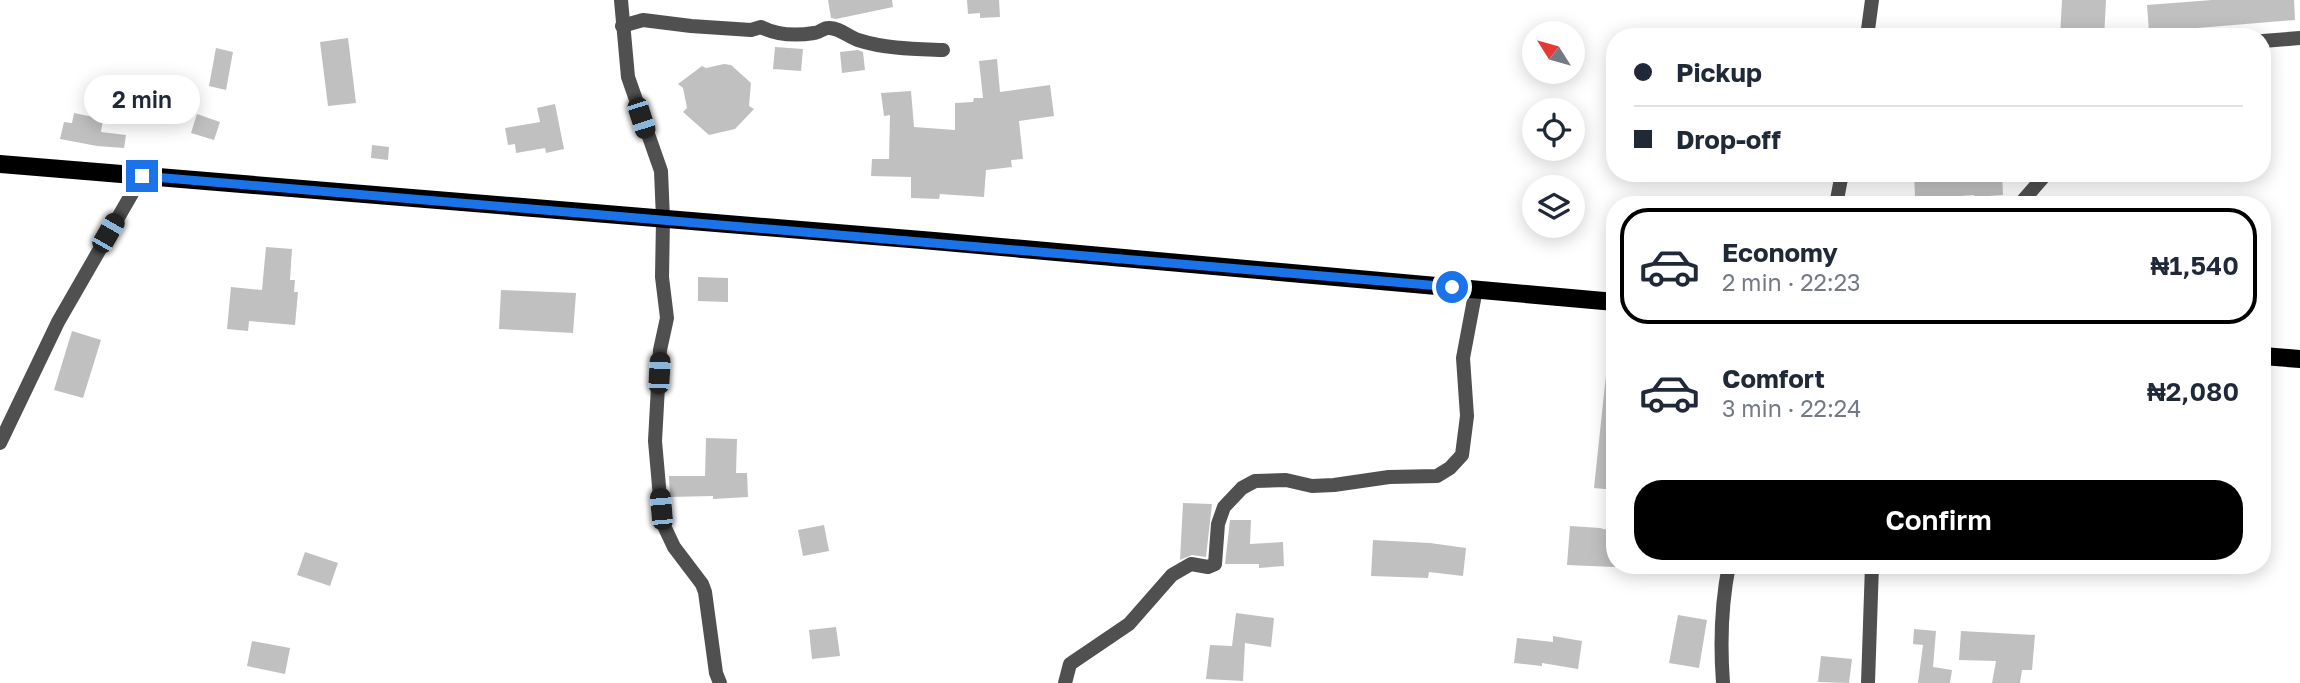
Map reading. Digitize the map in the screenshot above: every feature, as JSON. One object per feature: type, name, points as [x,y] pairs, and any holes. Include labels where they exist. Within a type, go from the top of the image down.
[{"type":"main road","points":[[0,164],[1606,301]]},
{"type":"main road","points":[[2271,357],[2300,359]]},
{"type":"street","points":[[621,0],[628,77],[661,171],[662,277],[667,318],[660,350],[655,442],[661,509],[665,528],[674,547],[705,592],[716,673],[720,683]]},
{"type":"street","points":[[1868,28],[1872,0]]},
{"type":"street","points":[[622,26],[643,20],[751,30],[761,27],[770,32],[788,35],[817,33],[827,27],[854,39],[890,48],[943,50]]},
{"type":"street","points":[[2271,40],[2300,38]]},
{"type":"street","points":[[0,443],[58,322],[142,176]]},
{"type":"street","points":[[2027,196],[2039,182]]},
{"type":"street","points":[[1065,683],[1070,664],[1129,624],[1172,575],[1191,564],[1208,567],[1215,564],[1218,524],[1224,507],[1242,488],[1255,481],[1286,480],[1312,486],[1389,477],[1437,476],[1450,468],[1462,455],[1467,416],[1463,358],[1476,289]]},
{"type":"street","points":[[1723,683],[1720,644],[1727,574]]},
{"type":"street","points":[[1868,683],[1872,574]]},
{"type":"building","points":[[828,0],[892,0],[893,7],[836,19],[831,18]]},
{"type":"building","points":[[967,0],[999,0],[1000,17],[980,18],[980,13],[968,14]]},
{"type":"building","points":[[2062,0],[2106,0],[2104,28],[2060,28]]},
{"type":"building","points":[[2212,0],[2294,0],[2295,20],[2198,28],[2149,28],[2147,5]]},
{"type":"building","points":[[348,38],[356,103],[328,106],[320,42]]},
{"type":"building","points":[[775,47],[803,49],[801,71],[773,69]]},
{"type":"building","points":[[216,48],[233,52],[226,90],[209,86]]},
{"type":"building","points":[[840,52],[863,52],[865,70],[842,73]]},
{"type":"building","points":[[997,59],[1000,92],[1050,85],[1054,116],[1019,121],[1023,159],[1011,160],[1012,167],[986,170],[984,197],[940,194],[939,199],[911,198],[911,177],[871,176],[872,159],[889,159],[890,115],[884,116],[881,93],[911,91],[914,127],[955,130],[955,103],[973,102],[974,98],[983,98],[979,61]]},
{"type":"building","points":[[731,65],[751,83],[749,106],[754,109],[735,129],[709,135],[683,112],[687,108],[683,88],[678,84],[702,66],[706,68]]},
{"type":"building","points":[[555,104],[564,149],[546,153],[545,148],[516,153],[515,144],[508,145],[505,128],[540,122],[537,108]]},
{"type":"building","points":[[74,113],[103,119],[101,132],[126,135],[124,148],[60,139],[64,122],[72,123]]},
{"type":"building","points":[[197,114],[220,122],[214,140],[191,133]]},
{"type":"building","points":[[372,145],[389,147],[388,160],[371,158]]},
{"type":"building","points":[[1914,182],[2002,182],[2003,195],[1915,196]]},
{"type":"building","points":[[266,247],[292,249],[290,280],[295,280],[294,292],[298,292],[295,325],[249,321],[248,331],[227,329],[231,287],[262,290]]},
{"type":"building","points":[[698,277],[728,278],[728,302],[698,301]]},
{"type":"building","points":[[501,290],[576,293],[573,333],[499,329]]},
{"type":"building","points":[[72,331],[101,340],[83,398],[54,390]]},
{"type":"building","points":[[1606,375],[1606,489],[1594,488]]},
{"type":"building","points":[[706,438],[737,439],[736,473],[747,473],[748,497],[670,497],[669,476],[705,476]]},
{"type":"building","points":[[1183,503],[1212,504],[1206,557],[1192,555],[1180,560]]},
{"type":"building","points":[[1230,520],[1251,520],[1250,544],[1283,542],[1284,566],[1259,568],[1259,564],[1225,564]]},
{"type":"building","points":[[824,525],[829,551],[803,556],[798,530]]},
{"type":"building","points":[[1570,526],[1606,530],[1606,567],[1567,565]]},
{"type":"building","points":[[1373,540],[1466,548],[1463,576],[1429,572],[1428,578],[1371,576]]},
{"type":"building","points":[[305,552],[338,563],[330,586],[297,575]]},
{"type":"building","points":[[1236,613],[1274,618],[1271,647],[1245,643],[1243,681],[1206,679],[1210,645],[1232,646]]},
{"type":"building","points":[[1678,615],[1707,620],[1699,668],[1669,663]]},
{"type":"building","points":[[836,627],[840,656],[812,659],[809,630]]},
{"type":"building","points":[[1914,629],[1936,631],[1933,667],[1952,670],[1950,683],[1918,683],[1923,645],[1913,644]]},
{"type":"building","points":[[1961,631],[2035,635],[2032,670],[2022,670],[2020,683],[1992,683],[1996,661],[1959,660]]},
{"type":"building","points":[[1553,636],[1582,641],[1578,669],[1542,663],[1542,666],[1514,663],[1517,638],[1553,642]]},
{"type":"building","points":[[252,641],[290,648],[285,674],[247,666]]},
{"type":"building","points":[[1821,656],[1852,659],[1849,683],[1818,682]]},
{"type":"route","points":[[142,176],[934,241],[1452,287]]}]
